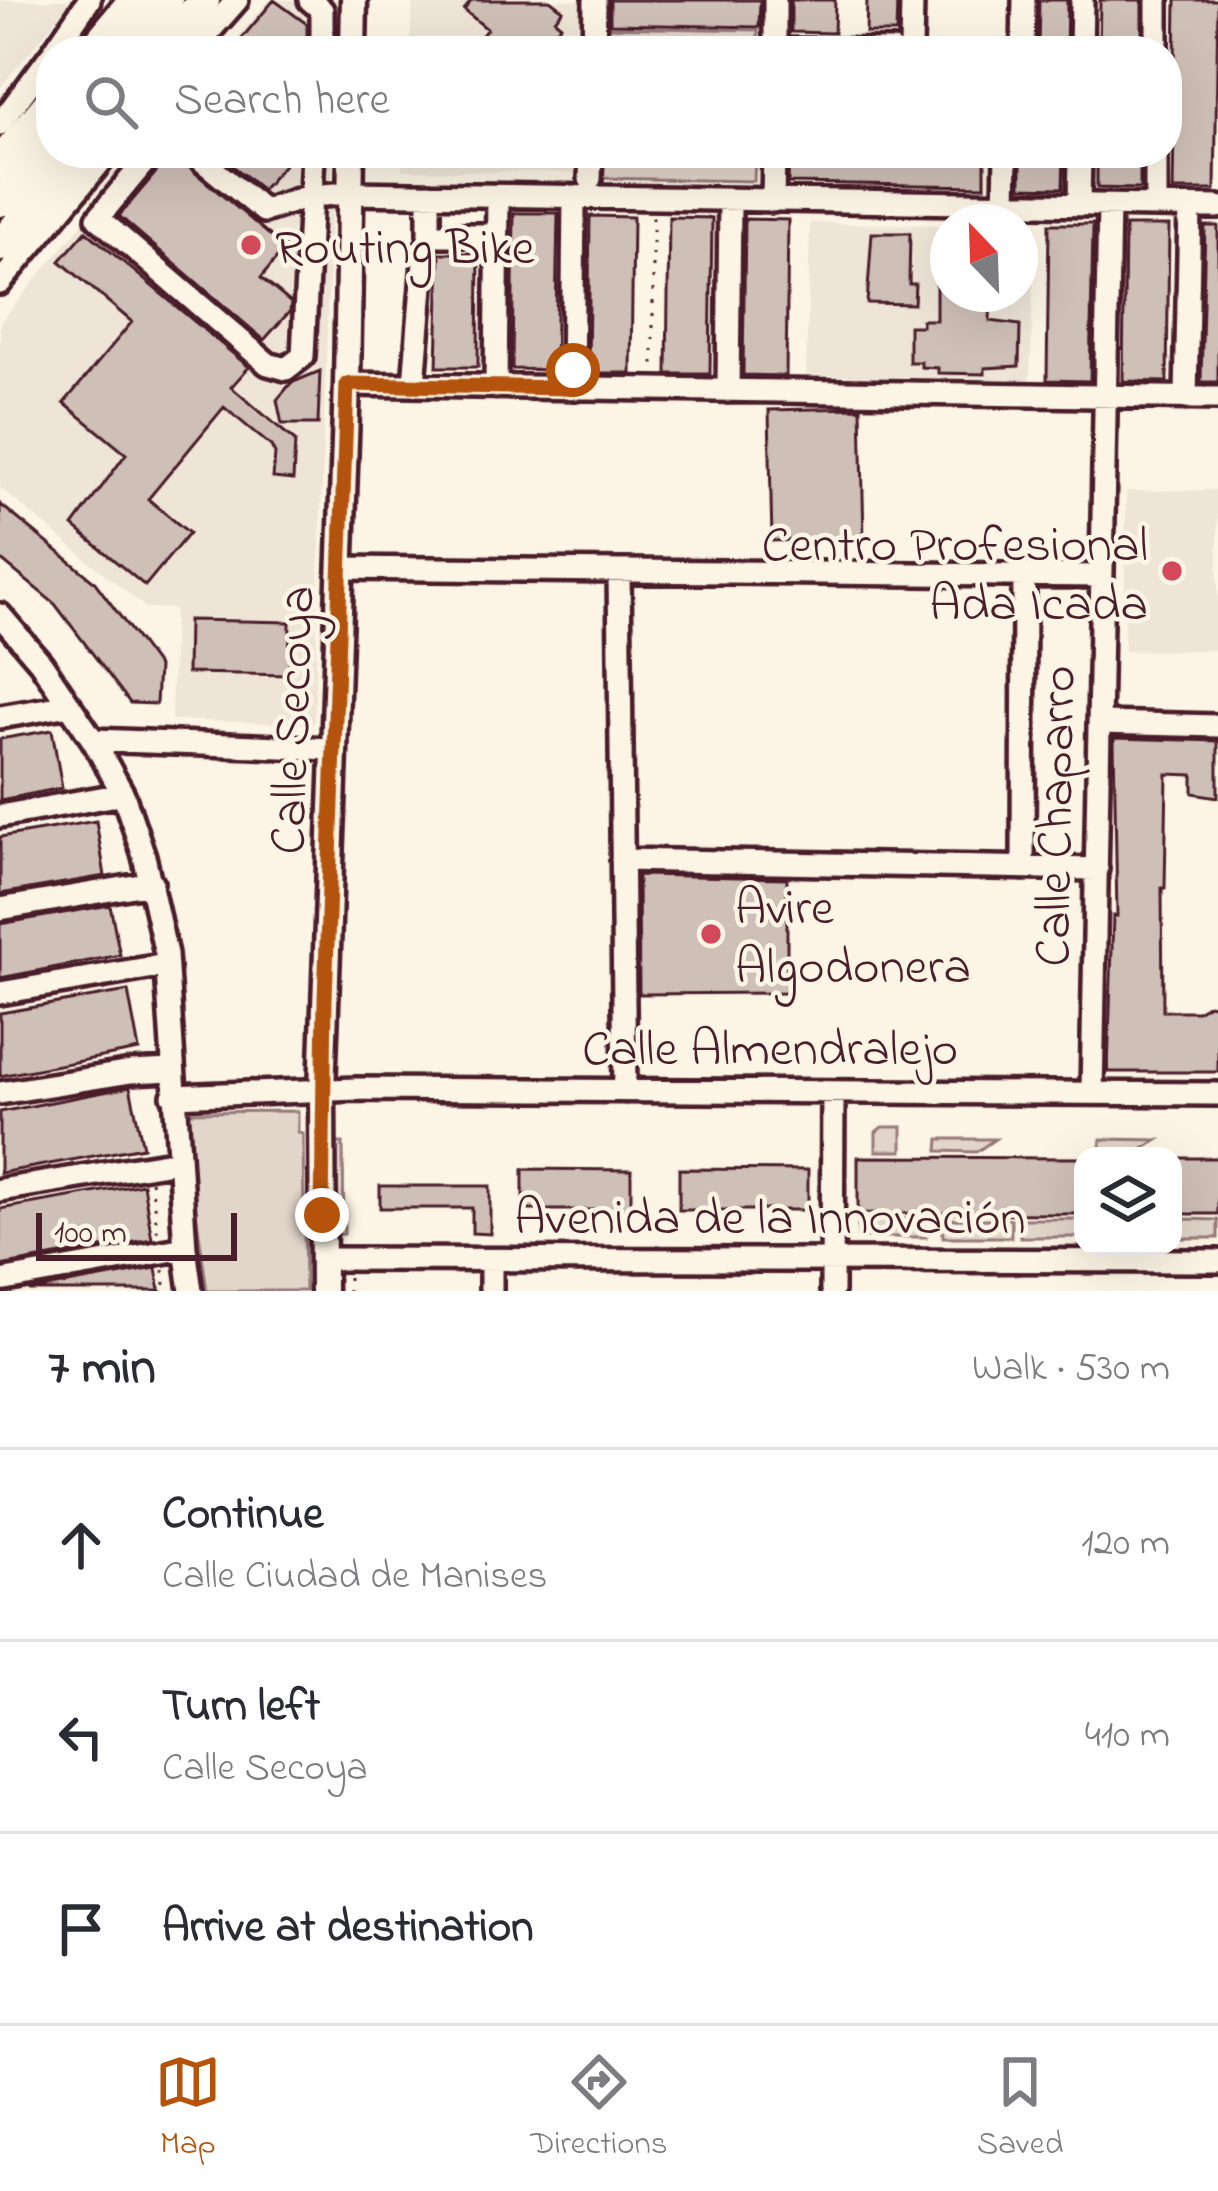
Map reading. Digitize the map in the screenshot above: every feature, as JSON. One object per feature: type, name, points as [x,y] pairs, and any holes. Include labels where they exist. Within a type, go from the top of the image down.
[{"type":"highway","points":[[104,36],[134,0]]},
{"type":"highway","points":[[136,36],[166,0]]},
{"type":"highway","points":[[174,36],[204,0]]},
{"type":"highway","points":[[0,163],[36,119]]},
{"type":"highway","points":[[0,201],[36,158]]},
{"type":"highway","points":[[0,246],[65,168]]},
{"type":"main road","points":[[353,36],[354,0]]},
{"type":"main road","name":"Calle Secoya","points":[[323,1291],[322,1092],[351,168]]},
{"type":"street","points":[[64,36],[86,4],[109,0]]},
{"type":"street","points":[[206,36],[237,0]]},
{"type":"street","points":[[310,0],[322,10],[320,36]]},
{"type":"street","points":[[594,36],[595,0]]},
{"type":"street","points":[[775,36],[776,0]]},
{"type":"street","points":[[910,36],[911,0]]},
{"type":"street","points":[[1023,36],[1024,0]]},
{"type":"street","points":[[1082,0],[1082,36]]},
{"type":"street","points":[[1157,0],[1157,36]]},
{"type":"street","points":[[0,124],[36,75]]},
{"type":"street","points":[[0,283],[96,168]]},
{"type":"street","points":[[140,168],[98,218],[268,364],[286,369],[303,356],[312,168]]},
{"type":"street","points":[[211,168],[264,211],[309,196],[350,193],[1218,207]]},
{"type":"street","points":[[590,168],[590,179]]},
{"type":"street","points":[[773,201],[774,168]]},
{"type":"street","points":[[1005,203],[1006,168]]},
{"type":"street","points":[[1079,205],[1080,168]]},
{"type":"street","points":[[1156,168],[1156,206]]},
{"type":"street","points":[[429,194],[429,235],[497,235]]},
{"type":"street","points":[[496,378],[498,197]]},
{"type":"street","points":[[573,379],[574,197]]},
{"type":"street","points":[[728,382],[730,200]]},
{"type":"street","name":"Calle Chaparro","points":[[1092,1093],[1109,205]]},
{"type":"street","points":[[1186,398],[1190,206]]},
{"type":"street","points":[[414,384],[425,249]]},
{"type":"street","points":[[347,384],[573,379],[653,389],[728,382],[1106,388],[1218,398]]},
{"type":"street","points":[[340,568],[1102,576]]},
{"type":"street","points":[[619,571],[625,1091]]},
{"type":"street","points":[[1023,868],[1024,575]]},
{"type":"street","points":[[4,623],[70,704],[124,794],[152,884],[166,965],[184,1248],[191,1291]]},
{"type":"street","points":[[0,717],[70,704]]},
{"type":"street","points":[[1100,723],[1218,725]]},
{"type":"street","points":[[93,740],[333,748]]},
{"type":"street","points":[[0,816],[124,794]]},
{"type":"street","points":[[622,860],[1096,869]]},
{"type":"street","points":[[0,909],[152,884]]},
{"type":"street","points":[[0,993],[166,965]]},
{"type":"street","points":[[0,1093],[172,1070]]},
{"type":"street","name":"Calle Almendralejo","points":[[173,1096],[357,1088],[1218,1094]]},
{"type":"street","points":[[832,1291],[833,1092]]},
{"type":"street","points":[[0,1190],[178,1161]]},
{"type":"street","points":[[0,1281],[184,1248]]},
{"type":"street","name":"Avenida de la Innovación","points":[[323,1259],[1218,1261]]},
{"type":"street","points":[[491,1260],[491,1291]]},
{"type":"path","points":[[652,198],[653,389]]},
{"type":"path","points":[[149,1166],[166,1291]]},
{"type":"path","points":[[348,1276],[348,1291]]},
{"type":"shaded area","points":[[0,0],[72,0],[43,36],[36,36],[36,44],[0,88]]},
{"type":"shaded area","points":[[269,0],[339,0],[338,36],[239,36]]},
{"type":"shaded area","points":[[413,0],[590,0],[589,36],[410,36]]},
{"type":"shaded area","points":[[599,27],[758,30],[758,36],[599,36]]},
{"type":"shaded area","points":[[129,168],[333,168],[314,724],[171,720],[174,609],[146,608],[0,488],[0,323]]},
{"type":"shaded area","points":[[402,168],[586,168],[586,173]]},
{"type":"shaded area","points":[[595,168],[754,168],[754,181],[595,178]]},
{"type":"shaded area","points":[[810,223],[930,225],[930,312],[1032,312],[1030,381],[806,375]]},
{"type":"shaded area","name":"Centro Profesional Ada Icada","points":[[1218,490],[1218,650],[1124,651],[1126,491]]},
{"type":"shaded area","points":[[298,1111],[298,1133],[303,1134],[305,1291],[207,1291],[190,1168],[188,1112]]},
{"type":"shaded area","points":[[882,1127],[902,1127],[902,1151],[876,1151],[876,1132]]},
{"type":"shaded area","points":[[939,1139],[995,1139],[976,1152],[938,1151]]},
{"type":"shaded area","points":[[1101,1139],[1158,1140],[1146,1147],[1101,1147]]},
{"type":"shaded area","points":[[334,1143],[343,1143],[344,1234],[336,1235]]},
{"type":"shaded area","points":[[858,1219],[926,1219],[926,1237],[858,1237]]},
{"type":"shaded area","points":[[943,1219],[1011,1219],[1011,1237],[943,1237]]},
{"type":"shaded area","points":[[1020,1219],[1074,1219],[1074,1237],[1020,1237]]},
{"type":"shaded area","points":[[1182,1219],[1218,1220],[1218,1238],[1182,1238]]},
{"type":"building","points":[[274,0],[307,24],[307,36],[244,36]]},
{"type":"building","points":[[472,0],[550,0],[563,10],[555,20],[561,25],[551,36],[481,36],[487,29],[464,10]]},
{"type":"building","points":[[610,0],[760,0],[759,27],[610,24]]},
{"type":"building","points":[[791,0],[835,0],[834,33],[791,32]]},
{"type":"building","points":[[867,0],[897,0],[896,33],[866,33]]},
{"type":"building","points":[[1039,0],[1067,0],[1066,36],[1038,36]]},
{"type":"building","points":[[1100,0],[1142,0],[1142,36],[1099,36]]},
{"type":"building","points":[[1176,0],[1218,0],[1215,190],[1173,190],[1173,168],[1182,168],[1182,36],[1175,36]]},
{"type":"building","points":[[160,168],[190,168],[285,248],[261,278],[291,303],[290,311],[264,340],[119,216]]},
{"type":"building","points":[[235,168],[281,168],[262,190]]},
{"type":"building","points":[[788,168],[985,168],[985,186],[788,183]]},
{"type":"building","points":[[1021,168],[1064,168],[1063,188],[1021,187]]},
{"type":"building","points":[[1097,168],[1140,168],[1140,189],[1097,188]]},
{"type":"building","points":[[514,213],[558,213],[555,370],[512,369]]},
{"type":"building","points":[[590,216],[633,217],[631,373],[588,373]]},
{"type":"building","points":[[669,217],[712,218],[710,374],[667,374]]},
{"type":"building","points":[[745,219],[788,220],[786,376],[743,375]]},
{"type":"building","points":[[1049,224],[1093,224],[1090,381],[1047,380]]},
{"type":"building","points":[[1125,226],[1169,226],[1167,382],[1123,381]]},
{"type":"building","points":[[1205,226],[1218,226],[1218,382],[1201,382]]},
{"type":"building","points":[[86,231],[249,367],[231,387],[295,441],[293,480],[273,478],[271,446],[224,407],[148,499],[189,533],[145,586],[73,526],[126,454],[64,403],[132,322],[60,261]]},
{"type":"building","points":[[872,233],[910,233],[909,284],[915,284],[914,304],[867,303]]},
{"type":"building","points":[[440,253],[479,253],[478,367],[437,367]]},
{"type":"building","points":[[936,312],[990,312],[990,321],[1020,325],[1019,366],[985,368],[985,374],[938,373],[938,368],[909,362],[909,326],[936,320]]},
{"type":"building","points":[[320,371],[318,424],[282,424],[277,400],[291,383]]},
{"type":"building","points":[[861,408],[864,538],[772,541],[769,410]]},
{"type":"building","points":[[0,504],[94,581],[158,667],[156,704],[130,703],[55,604],[0,559]]},
{"type":"building","points":[[188,620],[290,622],[289,675],[187,673]]},
{"type":"building","points":[[52,730],[62,788],[0,800],[0,739]]},
{"type":"building","points":[[1114,738],[1218,741],[1218,797],[1193,793],[1193,775],[1167,774],[1162,888],[1163,1011],[1218,1006],[1218,1072],[1108,1072],[1113,916],[1117,916]]},
{"type":"building","points":[[96,821],[105,876],[0,894],[0,837]]},
{"type":"building","name":"Avire Algodonera","points":[[638,875],[787,878],[787,993],[639,994]]},
{"type":"building","points":[[110,905],[120,955],[0,978],[0,924]]},
{"type":"building","points":[[128,991],[139,1050],[0,1076],[0,1013]]},
{"type":"building","points":[[130,1087],[143,1147],[0,1173],[0,1112]]},
{"type":"building","points":[[858,1157],[1074,1158],[1074,1214],[858,1213]]},
{"type":"building","points":[[1182,1158],[1218,1158],[1218,1214],[1182,1214]]},
{"type":"building","points":[[523,1169],[631,1170],[631,1210],[523,1210]]},
{"type":"building","points":[[679,1169],[808,1170],[808,1210],[679,1210]]},
{"type":"building","points":[[143,1184],[152,1239],[0,1266],[0,1209]]},
{"type":"building","points":[[380,1186],[490,1186],[490,1234],[472,1233],[472,1208],[380,1208]]},
{"type":"building","points":[[156,1268],[160,1291],[29,1291]]},
{"type":"place","name":"Routing Bike","points":[[251,245]]},
{"type":"place","name":"Centro Profesional Ada Icada","points":[[1172,571]]},
{"type":"place","name":"Avire Algodonera","points":[[711,934]]},
{"type":"route","points":[[322,1215],[322,1092],[347,384],[572,388],[573,370]]}]
